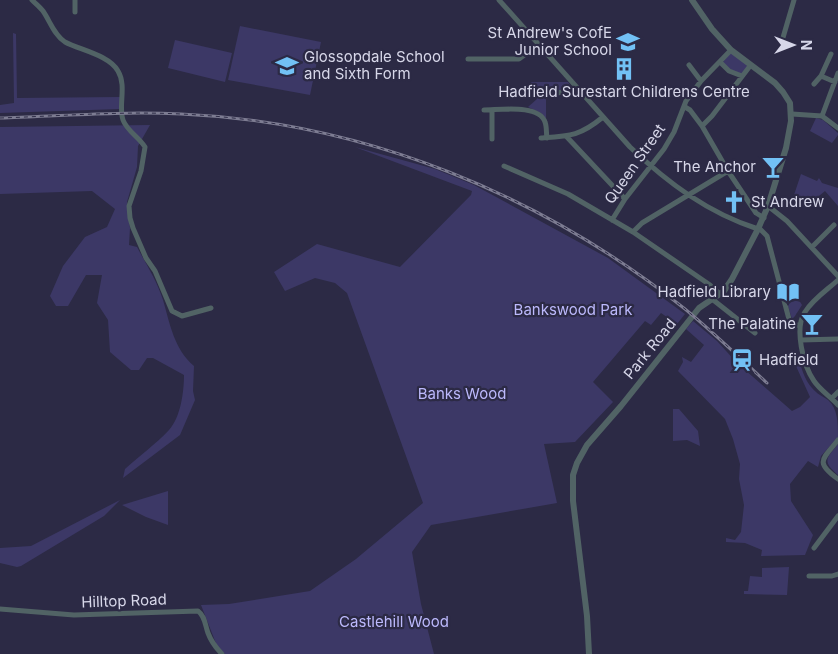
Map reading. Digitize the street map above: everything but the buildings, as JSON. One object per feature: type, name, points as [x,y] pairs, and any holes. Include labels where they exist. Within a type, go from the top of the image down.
[{"type":"street","points":[[32,0],[41,8],[59,37],[66,42],[92,52],[114,65],[120,75],[123,119],[145,147],[144,163],[130,206],[133,228],[146,258],[155,271],[172,311],[182,316],[211,308]]},
{"type":"street","points":[[74,12],[75,0]]},
{"type":"street","points":[[499,0],[630,147],[650,166],[688,196],[718,213],[759,229],[767,236],[790,323],[800,326]]},
{"type":"street","points":[[692,0],[712,29],[731,50],[775,84],[790,103],[792,114],[786,148],[764,218],[732,279],[720,294],[712,300],[755,334]]},
{"type":"street","points":[[782,41],[794,0]]},
{"type":"street","points":[[468,59],[519,59],[538,45]]},
{"type":"street","name":"Queen Street","points":[[612,220],[625,199],[664,149],[674,132],[686,101],[701,81],[731,50]]},
{"type":"street","points":[[814,84],[821,76],[831,54]]},
{"type":"street","points":[[720,62],[729,71],[742,76]]},
{"type":"street","points":[[689,65],[701,81]]},
{"type":"street","points":[[702,126],[712,116],[750,66]]},
{"type":"street","points":[[822,116],[838,73]]},
{"type":"street","points":[[821,76],[835,82]]},
{"type":"street","points":[[547,95],[578,89]]},
{"type":"street","points":[[685,107],[690,110],[702,126],[728,171],[756,213],[764,218]]},
{"type":"street","points":[[484,110],[525,110],[537,112],[545,121],[544,138],[584,132],[603,117]]},
{"type":"street","points":[[492,110],[492,139]]},
{"type":"street","points":[[792,114],[822,116],[838,128]]},
{"type":"street","points":[[566,136],[625,199]]},
{"type":"street","points":[[504,166],[557,188],[633,232],[710,285],[720,294]]},
{"type":"street","points":[[633,232],[653,216],[728,171]]},
{"type":"street","points":[[768,206],[787,221],[838,278],[808,307],[801,319],[800,326],[800,340],[805,364],[813,380],[838,406]]},
{"type":"street","points":[[812,247],[834,225]]},
{"type":"street","name":"Park Road","points":[[589,654],[587,616],[573,488],[573,476],[577,463],[588,445],[699,308],[712,300]]},
{"type":"street","points":[[800,340],[838,339]]},
{"type":"street","points":[[832,398],[838,392]]},
{"type":"street","points":[[838,440],[824,456],[823,462],[825,470],[838,479]]},
{"type":"street","points":[[814,548],[838,516]]},
{"type":"street","points":[[809,576],[832,576],[838,574]]},
{"type":"street","name":"Hilltop Road","points":[[0,609],[74,615],[198,611],[203,614],[208,634],[222,654]]},
{"type":"green space","points":[[240,26],[321,42],[310,95],[228,80]]},
{"type":"green space","points":[[13,33],[16,34],[17,98],[120,97],[120,109],[0,113],[0,105],[14,103]]},
{"type":"green space","points":[[175,40],[232,53],[225,82],[168,68]]},
{"type":"green space","points":[[731,52],[748,66],[742,74],[731,70],[722,63]]},
{"type":"green space","points":[[531,82],[568,82],[572,88],[546,93],[546,119],[541,113],[528,107],[537,99],[530,89]]},
{"type":"green space","points":[[816,118],[823,120],[838,133],[832,143],[810,131]]},
{"type":"green space","points":[[150,125],[138,146],[137,167],[127,202],[130,228],[129,245],[137,247],[151,273],[161,293],[177,344],[194,366],[193,391],[195,400],[180,435],[123,478],[125,469],[159,440],[173,425],[181,404],[184,375],[153,358],[147,358],[139,370],[131,370],[110,352],[108,320],[97,303],[102,275],[86,275],[68,306],[56,306],[50,296],[63,266],[85,237],[107,227],[115,209],[92,191],[0,194],[0,127]]},
{"type":"green space","points":[[355,147],[435,169],[474,185],[608,258],[685,314],[677,324],[661,313],[651,325],[645,321],[593,382],[613,402],[575,442],[544,444],[557,503],[431,525],[412,552],[421,604],[434,654],[225,654],[217,646],[201,605],[229,604],[310,591],[356,559],[423,503],[347,293],[335,283],[315,278],[285,291],[274,272],[317,244],[400,267],[471,195],[472,191]]},
{"type":"green space","points":[[801,174],[817,181],[819,178],[822,183],[838,188],[838,206],[825,191],[808,205],[793,198]]},
{"type":"green space","points":[[799,300],[802,305],[792,319],[787,303]]},
{"type":"green space","points":[[693,321],[792,411],[800,407],[810,397],[791,355],[798,355],[803,373],[809,384],[816,392],[828,400],[836,412],[838,437],[821,456],[818,467],[808,461],[790,484],[791,501],[813,535],[805,555],[761,556],[762,550],[745,543],[726,542],[726,538],[735,540],[741,532],[744,505],[739,479],[740,464],[725,419],[678,371],[683,362],[682,357],[691,362],[704,345],[686,329]]},
{"type":"green space","points":[[673,409],[679,409],[698,431],[700,446],[687,440],[673,441]]},
{"type":"green space","points":[[838,444],[838,475],[828,463],[828,460]]},
{"type":"green space","points":[[168,491],[168,525],[122,505]]},
{"type":"green space","points":[[120,500],[104,516],[21,566],[17,567],[0,563],[0,548],[31,546]]},
{"type":"green space","points":[[789,567],[787,595],[744,594],[744,591],[748,591],[750,576],[762,577],[762,568]]},
{"type":"railway","points":[[0,118],[113,113],[181,114],[250,120],[317,132],[384,149],[448,172],[511,199],[572,232],[630,268],[685,309],[767,383]]},
{"type":"place","name":"St Andrew's CofE Junior School","points":[[628,42]]},
{"type":"place","name":"Glossopdale School and Sixth Form","points":[[287,66]]},
{"type":"place","name":"Hadfield Surestart Childrens Centre","points":[[624,69]]},
{"type":"place","name":"The Anchor","points":[[773,167]]},
{"type":"place","name":"St Andrew","points":[[734,202]]},
{"type":"place","name":"Hadfield Library","points":[[788,292]]},
{"type":"place","name":"The Palatine","points":[[812,324]]},
{"type":"place","name":"Hadfield","points":[[742,360]]},
{"type":"park label","name":"Bankswood Park","points":[[573,310]]},
{"type":"park label","name":"Banks Wood","points":[[462,394]]},
{"type":"park label","name":"Castlehill Wood","points":[[394,622]]}]
